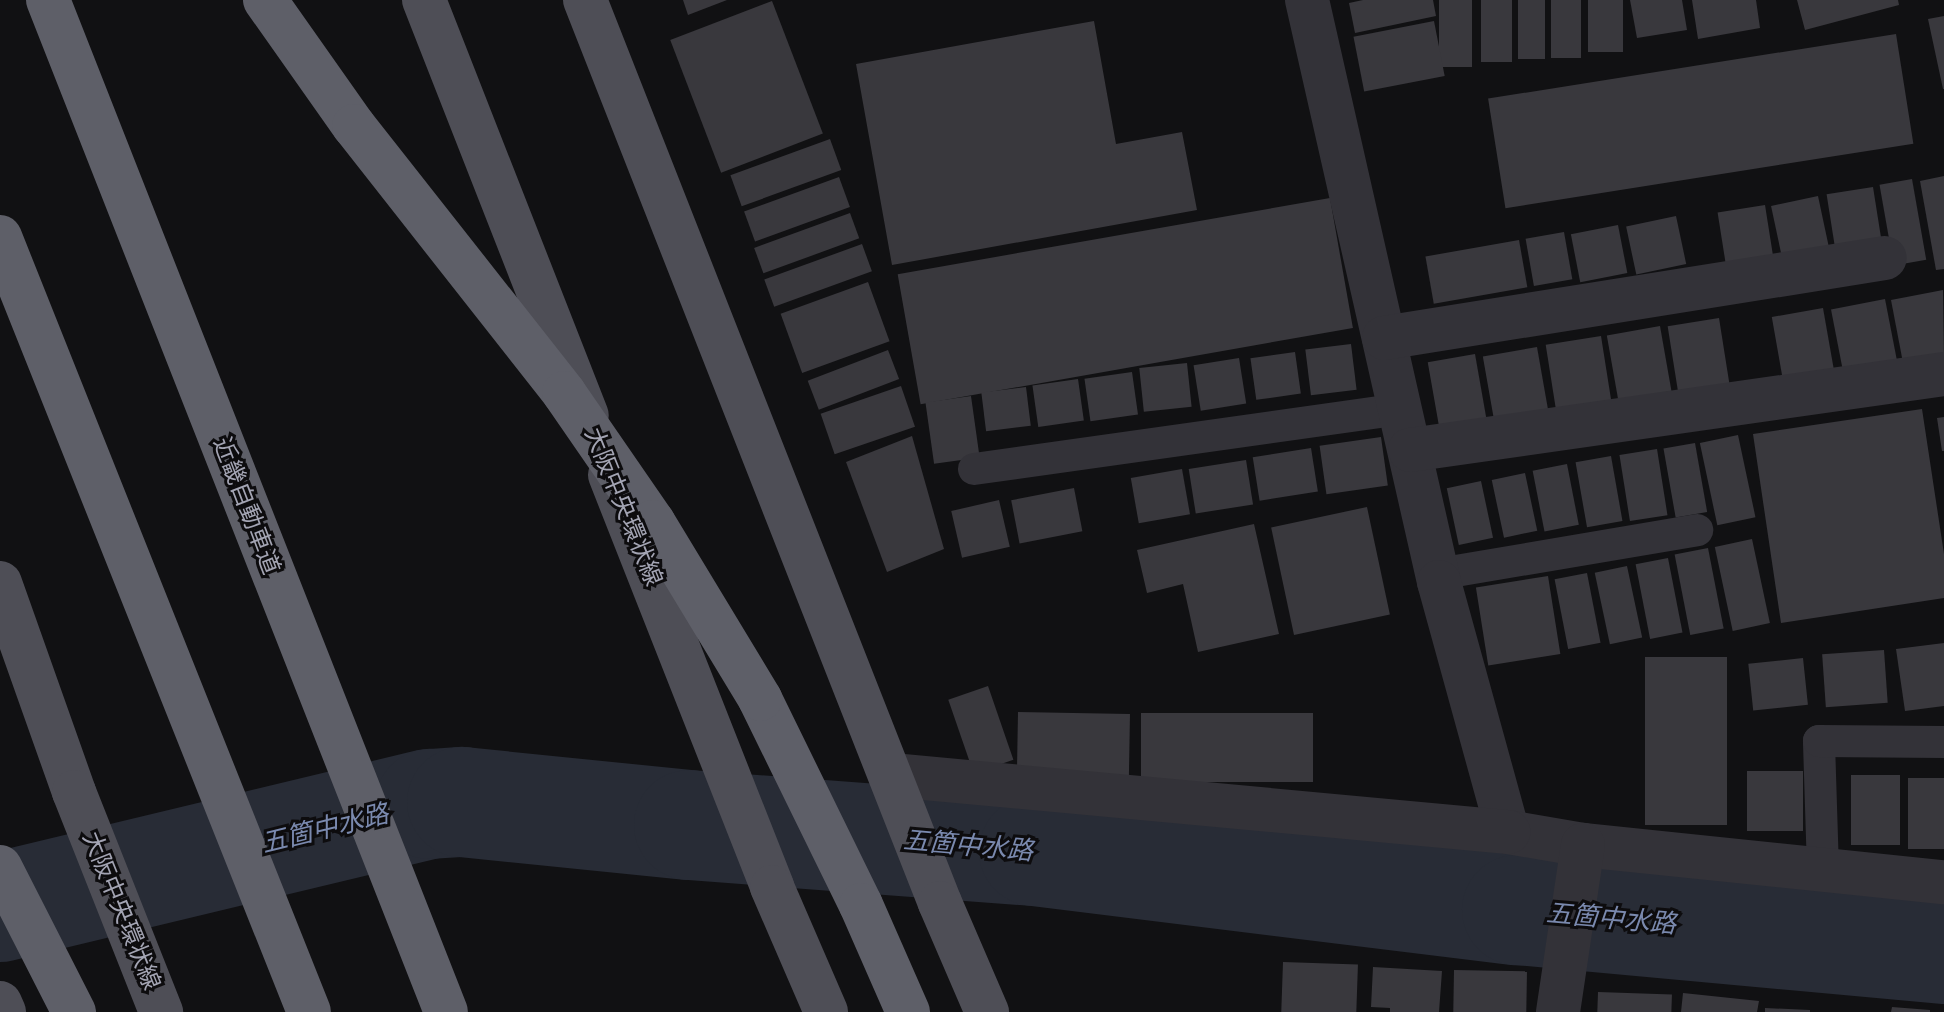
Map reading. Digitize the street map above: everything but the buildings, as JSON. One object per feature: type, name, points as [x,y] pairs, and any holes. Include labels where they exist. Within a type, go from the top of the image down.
[{"type":"highway","name":"近畿自動車道","points":[[48,0],[446,1012]]},
{"type":"highway","points":[[265,0],[354,126],[564,393],[653,522],[760,699],[855,891],[908,1012]]},
{"type":"highway","points":[[0,237],[309,1012]]},
{"type":"highway","points":[[0,867],[74,1012]]},
{"type":"main road","name":"大阪中央環状線","points":[[424,0],[772,887],[826,1012]]},
{"type":"main road","points":[[585,0],[940,903],[987,1012]]},
{"type":"main road","name":"大阪中央環状線","points":[[0,583],[74,792],[161,1012]]},
{"type":"main road","points":[[0,1003],[4,1012]]},
{"type":"street","points":[[1307,0],[1438,574],[1508,832]]},
{"type":"street","points":[[1384,338],[1885,258]]},
{"type":"street","points":[[1405,429],[1944,374]]},
{"type":"street","points":[[894,781],[1508,832],[1580,863],[1823,870],[1944,882]]},
{"type":"street","points":[[1558,1012],[1580,863]]},
{"type":"lane","points":[[974,469],[1405,429]]},
{"type":"lane","points":[[1438,574],[1697,530]]},
{"type":"lane","points":[[1823,870],[1819,741],[1944,742]]},
{"type":"waterway","name":"五箇中水路","points":[[0,907],[430,804],[462,802],[689,825],[1034,851],[1517,910],[1944,949]]}]
